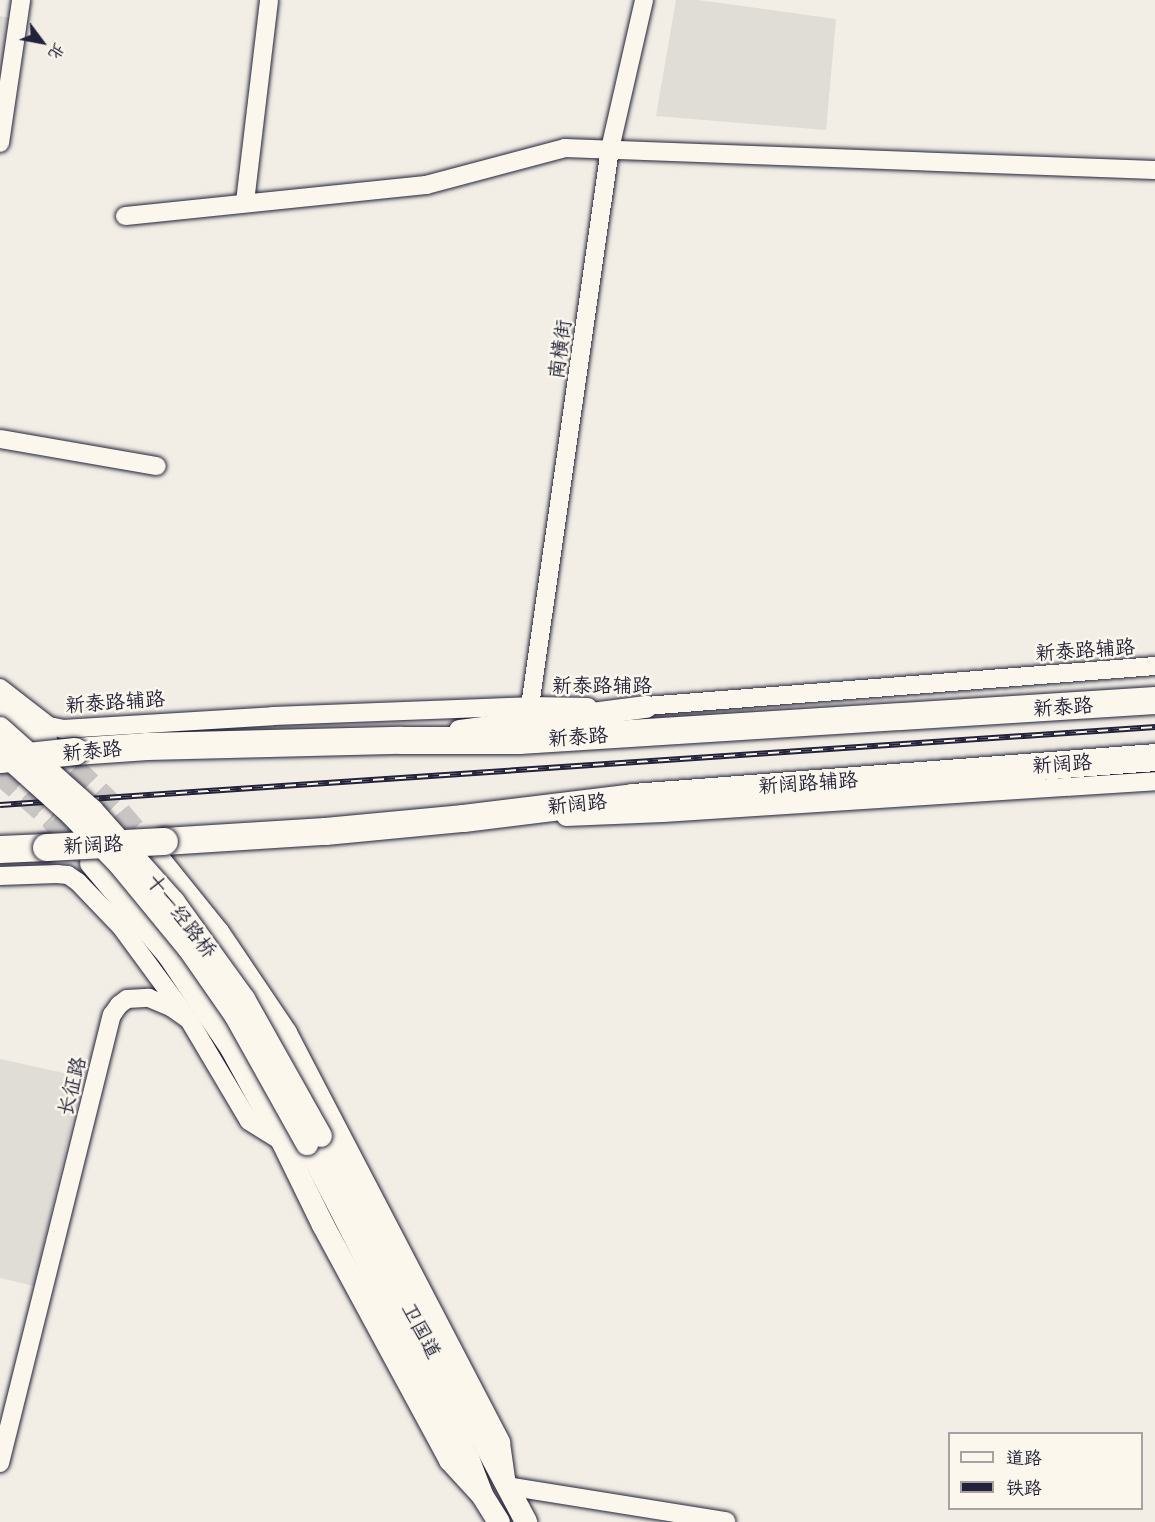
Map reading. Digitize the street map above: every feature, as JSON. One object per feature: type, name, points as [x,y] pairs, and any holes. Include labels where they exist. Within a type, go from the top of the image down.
[{"type":"highway","name":"新泰路","points":[[0,759],[147,746],[401,740],[519,740],[1155,700]]},
{"type":"highway","name":"新阔路","points":[[0,849],[46,847],[161,850],[463,818],[633,797],[1155,757]]},
{"type":"main road","points":[[0,702],[47,733]]},
{"type":"main road","points":[[401,740],[541,719],[646,707]]},
{"type":"main road","name":"十一经路桥","points":[[0,728],[92,810],[174,902],[250,1008],[320,1132]]},
{"type":"main road","name":"十一经路桥","points":[[0,750],[71,814],[120,865],[183,941],[218,990],[267,1071],[320,1132]]},
{"type":"main road","points":[[161,850],[260,990],[320,1132],[499,1443],[505,1483]]},
{"type":"main road","points":[[91,863],[127,904],[195,992],[231,1048],[283,1143],[323,1226],[450,1460],[482,1496]]},
{"type":"main road","name":"卫国道","points":[[320,1132],[476,1454],[482,1496],[497,1520]]},
{"type":"main road","name":"卫国道","points":[[476,1454],[505,1483],[526,1519]]},
{"type":"street","points":[[0,143],[21,0]]},
{"type":"street","points":[[245,202],[269,0]]},
{"type":"street","name":"南横街","points":[[530,706],[610,149],[644,0]]},
{"type":"street","points":[[125,216],[426,185],[565,148],[1155,170]]},
{"type":"street","points":[[0,439],[157,466]]},
{"type":"street","name":"新泰路辅路","points":[[47,733],[63,729],[163,721],[530,706],[646,707],[1155,666]]},
{"type":"street","points":[[0,687],[47,733]]},
{"type":"street","name":"新阔路辅路","points":[[463,818],[663,813],[1155,781]]},
{"type":"street","points":[[0,876],[57,874],[68,875],[78,882],[121,927],[189,1020]]},
{"type":"street","name":"长征路","points":[[0,1463],[112,1015],[127,999],[139,997],[160,1002],[189,1020],[249,1121],[283,1143]]},
{"type":"street","points":[[283,1143],[320,1132]]},
{"type":"street","points":[[505,1483],[726,1521]]},
{"type":"shaded area","points":[[676,0],[698,0],[836,19],[826,130],[656,116]]},
{"type":"shaded area","points":[[0,16],[11,18],[0,80]]},
{"type":"shaded area","points":[[0,1059],[82,1077],[34,1286],[0,1278]]},
{"type":"tunnel","points":[[51,745],[120,812],[153,851]]},
{"type":"tunnel","points":[[0,774],[52,820],[83,854]]},
{"type":"railway","points":[[0,805],[1155,727]]}]
